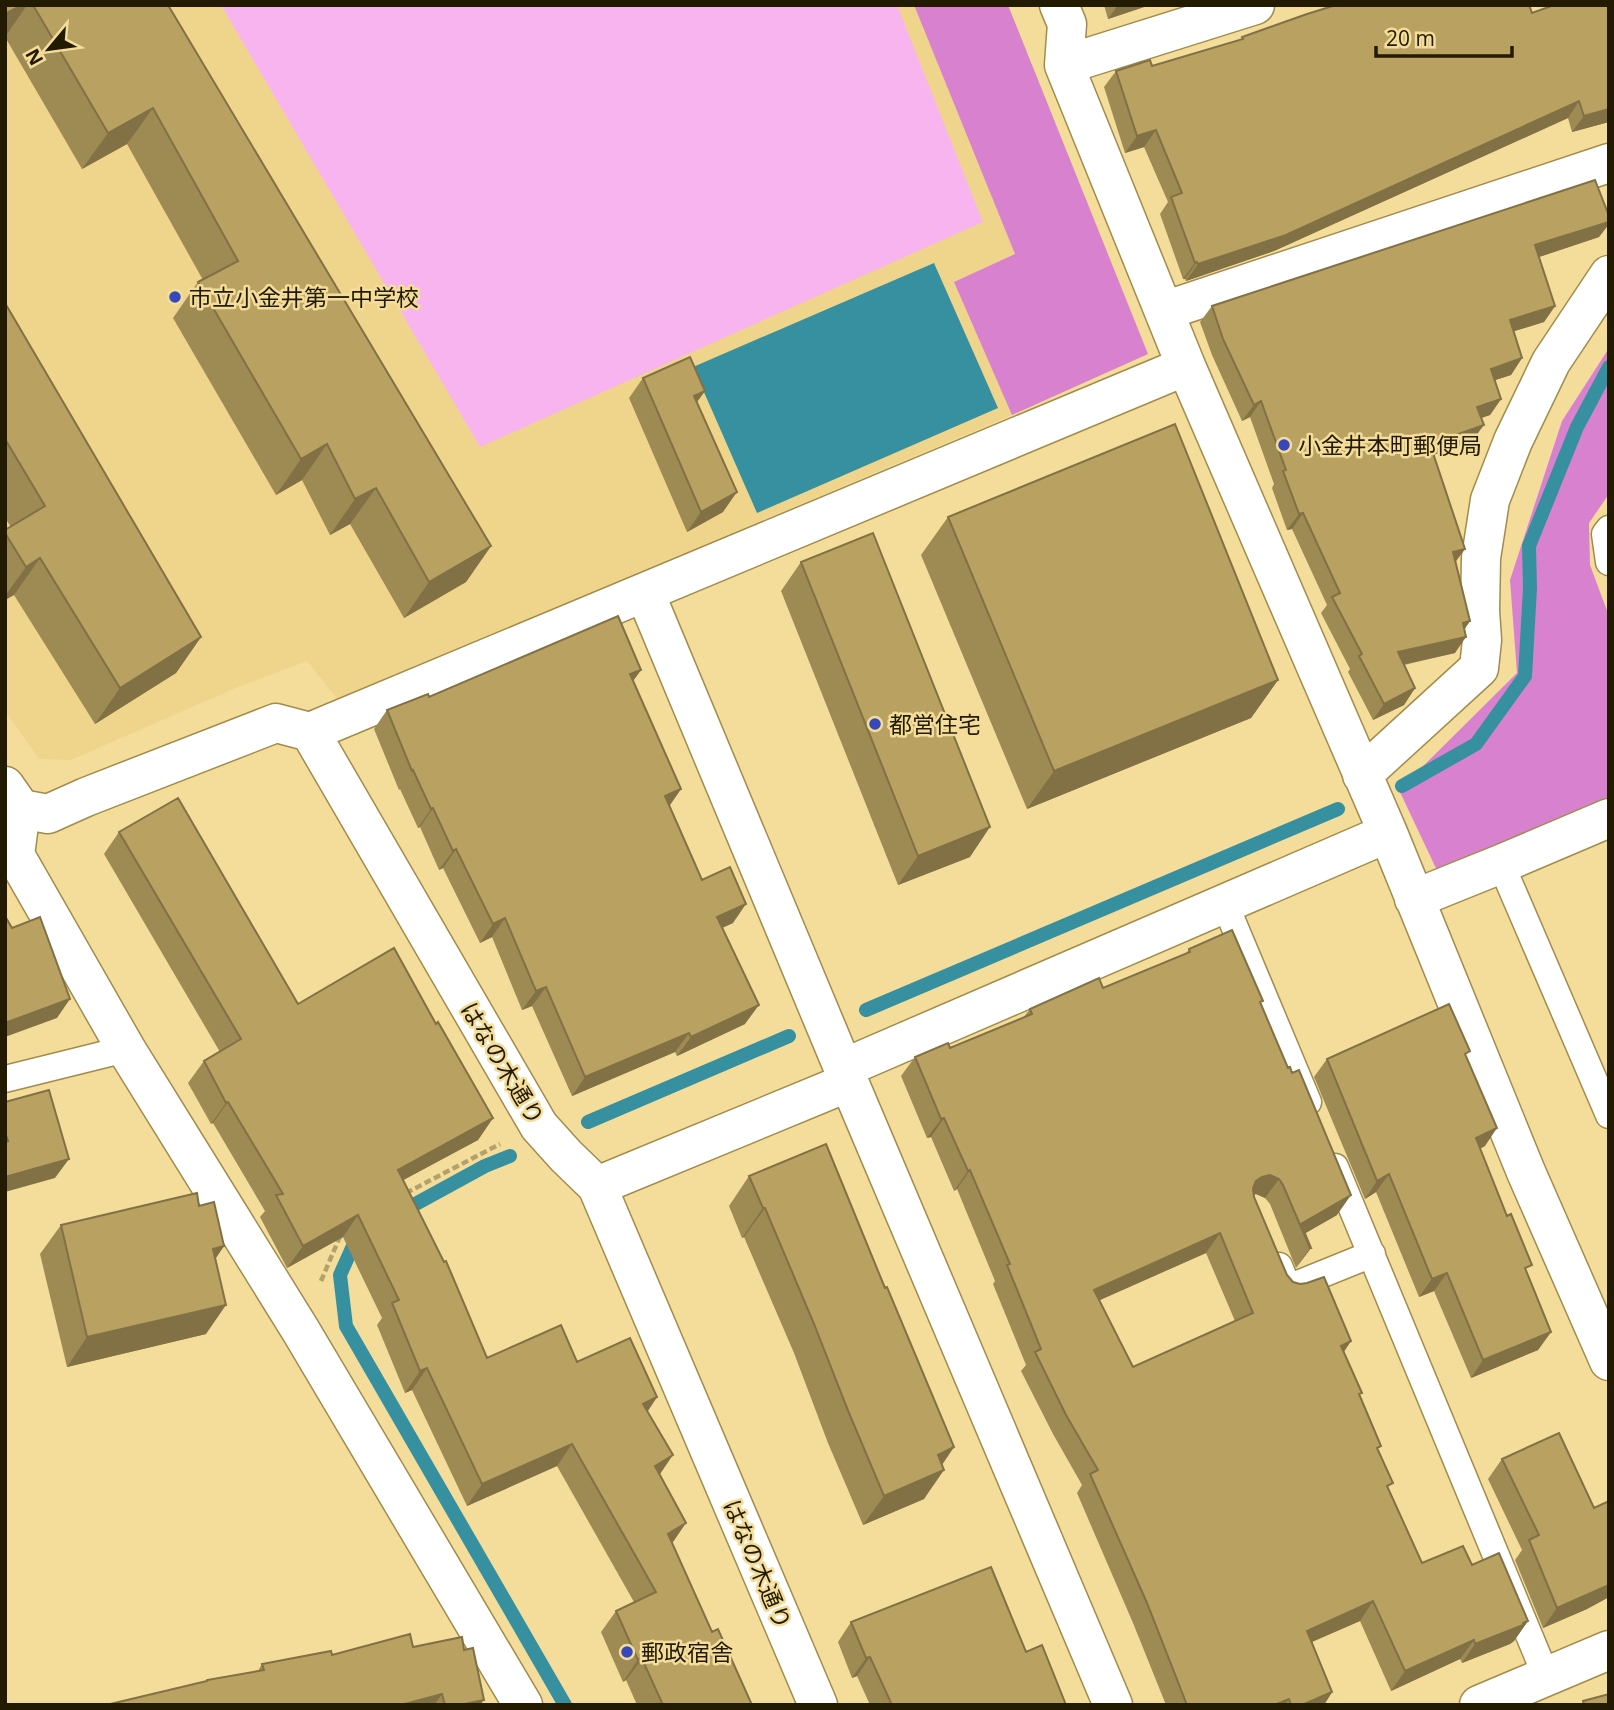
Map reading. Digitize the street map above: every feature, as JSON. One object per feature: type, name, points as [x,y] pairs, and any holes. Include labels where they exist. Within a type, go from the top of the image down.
[{"type":"street","points":[[1059,5],[1067,24],[1065,65],[1186,366],[1388,833],[1526,1172],[1609,1362]]},
{"type":"street","points":[[1065,65],[1255,5]]},
{"type":"street","points":[[1164,311],[1609,163]]},
{"type":"street","points":[[1362,775],[1479,668],[1482,640],[1481,558],[1490,500],[1513,441],[1551,362],[1609,275]]},
{"type":"street","points":[[523,1705],[301,1331],[126,1049],[15,855],[13,798],[48,814],[276,723],[310,732],[1186,366]]},
{"type":"street","points":[[645,593],[1113,1705]]},
{"type":"street","name":"はなの木通り","points":[[310,732],[538,1126],[597,1186],[818,1705]]},
{"type":"street","points":[[1414,899],[1609,818]]},
{"type":"street","points":[[597,1186],[1388,833]]},
{"type":"street","points":[[1479,1705],[1609,1650]]},
{"type":"lane","points":[[1609,528],[1605,534],[1609,562]]},
{"type":"lane","points":[[1501,864],[1609,1115]]},
{"type":"lane","points":[[1225,904],[1546,1676]]},
{"type":"lane","points":[[5,1079],[126,1049]]},
{"type":"lane","points":[[1269,1243],[1288,1288],[1372,1254]]},
{"type":"path","points":[[403,1195],[538,1126]]},
{"type":"path","points":[[301,1331],[345,1225]]},
{"type":"shaded area","points":[[5,5],[1008,5],[1148,354],[1012,415],[337,699],[307,661],[238,687],[71,760],[39,759],[5,711]]},
{"type":"shaded area","points":[[221,5],[897,5],[983,222],[480,447]]},
{"type":"shaded area","points":[[914,5],[1008,5],[1148,354],[1012,415],[954,282],[1015,254]]},
{"type":"shaded area","points":[[1609,348],[1609,494],[1589,523],[1590,565],[1609,616],[1609,811],[1442,881],[1399,790],[1517,673],[1510,580],[1562,421]]},
{"type":"water","points":[[934,263],[998,408],[757,513],[693,367]]},
{"type":"building","points":[[5,5],[22,5],[5,14]]},
{"type":"building","points":[[33,5],[168,5],[491,546],[429,582],[376,488],[355,499],[327,444],[301,459],[198,282],[238,261],[153,108],[108,133]]},
{"type":"building","points":[[1336,5],[1529,5],[1532,13],[1554,5],[1609,5],[1609,109],[1584,116],[1579,101],[1286,235],[1195,263],[1171,197],[1182,193],[1156,130],[1137,136],[1116,71],[1150,60],[1152,66],[1243,39],[1242,37]]},
{"type":"building","points":[[1595,180],[1609,222],[1535,245],[1555,306],[1510,320],[1522,358],[1491,369],[1501,399],[1477,407],[1484,425],[1430,444],[1465,549],[1453,552],[1470,621],[1463,623],[1466,637],[1398,652],[1415,688],[1384,704],[1332,597],[1340,593],[1303,513],[1299,514],[1261,401],[1254,405],[1223,339],[1212,306]]},
{"type":"building","points":[[5,303],[201,637],[120,688],[40,558],[26,567],[5,533],[5,530],[45,506],[5,439]]},
{"type":"building","points":[[690,357],[705,391],[694,396],[737,492],[701,512],[643,378]]},
{"type":"building","points":[[1175,424],[1278,680],[1054,771],[948,517]]},
{"type":"building","points":[[873,533],[990,827],[918,856],[801,562]]},
{"type":"building","points":[[618,616],[641,670],[630,674],[681,789],[665,796],[702,880],[730,867],[746,904],[717,917],[759,1005],[691,1037],[689,1033],[585,1077],[546,987],[536,991],[505,918],[493,924],[456,849],[453,851],[412,771],[387,710],[428,694],[429,697]]},
{"type":"building","points":[[178,798],[298,1004],[394,948],[493,1118],[398,1170],[444,1262],[446,1261],[487,1358],[561,1325],[577,1362],[630,1338],[657,1397],[643,1404],[673,1455],[655,1466],[686,1523],[668,1534],[712,1632],[718,1629],[752,1705],[663,1705],[642,1659],[638,1660],[616,1611],[656,1592],[572,1444],[482,1484],[427,1368],[420,1371],[392,1303],[399,1300],[358,1215],[303,1246],[276,1195],[283,1194],[228,1102],[226,1103],[204,1061],[241,1039],[119,832]]},
{"type":"building","points":[[5,916],[12,928],[40,917],[70,999],[5,1023]]},
{"type":"building","points":[[1232,930],[1288,1068],[1290,1067],[1292,1073],[1299,1070],[1351,1195],[1301,1224],[1310,1248],[1279,1179],[1270,1175],[1262,1177],[1256,1181],[1253,1188],[1254,1197],[1287,1275],[1293,1282],[1300,1284],[1324,1277],[1351,1341],[1341,1346],[1381,1446],[1377,1448],[1393,1483],[1387,1486],[1422,1563],[1463,1546],[1472,1565],[1499,1553],[1528,1621],[1475,1644],[1474,1640],[1405,1671],[1373,1601],[1307,1631],[1332,1692],[1302,1705],[1291,1705],[1289,1699],[1274,1705],[1187,1705],[1147,1603],[1090,1474],[1098,1470],[1066,1415],[1035,1352],[1041,1349],[1007,1265],[1010,1264],[970,1170],[968,1171],[944,1118],[941,1119],[915,1057],[948,1043],[950,1048],[1032,1014],[1030,1009],[1099,978],[1103,988],[1190,952],[1189,949]],"holes":[[[1220,1233],[1253,1313],[1133,1367],[1094,1290]]]},
{"type":"building","points":[[1449,1004],[1470,1051],[1465,1054],[1497,1128],[1476,1138],[1507,1216],[1511,1214],[1532,1265],[1525,1268],[1551,1332],[1483,1360],[1447,1273],[1432,1279],[1389,1174],[1377,1181],[1327,1059]]},
{"type":"building","points":[[49,1090],[69,1159],[5,1177],[5,1142],[8,1141],[5,1132],[5,1102]]},
{"type":"building","points":[[826,1144],[954,1447],[938,1455],[944,1470],[884,1496],[814,1324],[749,1176]]},
{"type":"building","points":[[197,1193],[199,1206],[214,1202],[224,1246],[213,1249],[226,1305],[87,1337],[61,1225]]},
{"type":"building","points":[[1559,1433],[1594,1508],[1609,1501],[1609,1585],[1557,1608],[1529,1540],[1539,1535],[1502,1459]]},
{"type":"building","points":[[991,1567],[1026,1652],[1042,1645],[1066,1705],[892,1705],[870,1657],[866,1658],[851,1622]]},
{"type":"building","points":[[410,1634],[413,1647],[462,1637],[464,1650],[473,1648],[484,1700],[445,1705],[442,1694],[401,1705],[106,1705],[207,1680],[264,1670],[262,1664],[331,1651],[332,1655]]},
{"type":"building","points":[[1609,1694],[1609,1705],[1584,1705],[1583,1701]]},
{"type":"waterway","points":[[1402,786],[1476,744],[1525,676],[1530,588],[1529,546],[1577,427],[1609,367]]},
{"type":"waterway","points":[[866,1010],[1338,809]]},
{"type":"waterway","points":[[588,1122],[789,1036]]},
{"type":"waterway","points":[[399,1213],[485,1166],[510,1156]]},
{"type":"waterway","points":[[357,1237],[340,1275],[346,1326],[565,1705]]},
{"type":"place","name":"市立小金井第一中学校","points":[[175,297]]},
{"type":"place","name":"小金井本町郵便局","points":[[1284,445]]},
{"type":"place","name":"都営住宅","points":[[875,724]]},
{"type":"place","name":"郵政宿舎","points":[[627,1652]]}]
